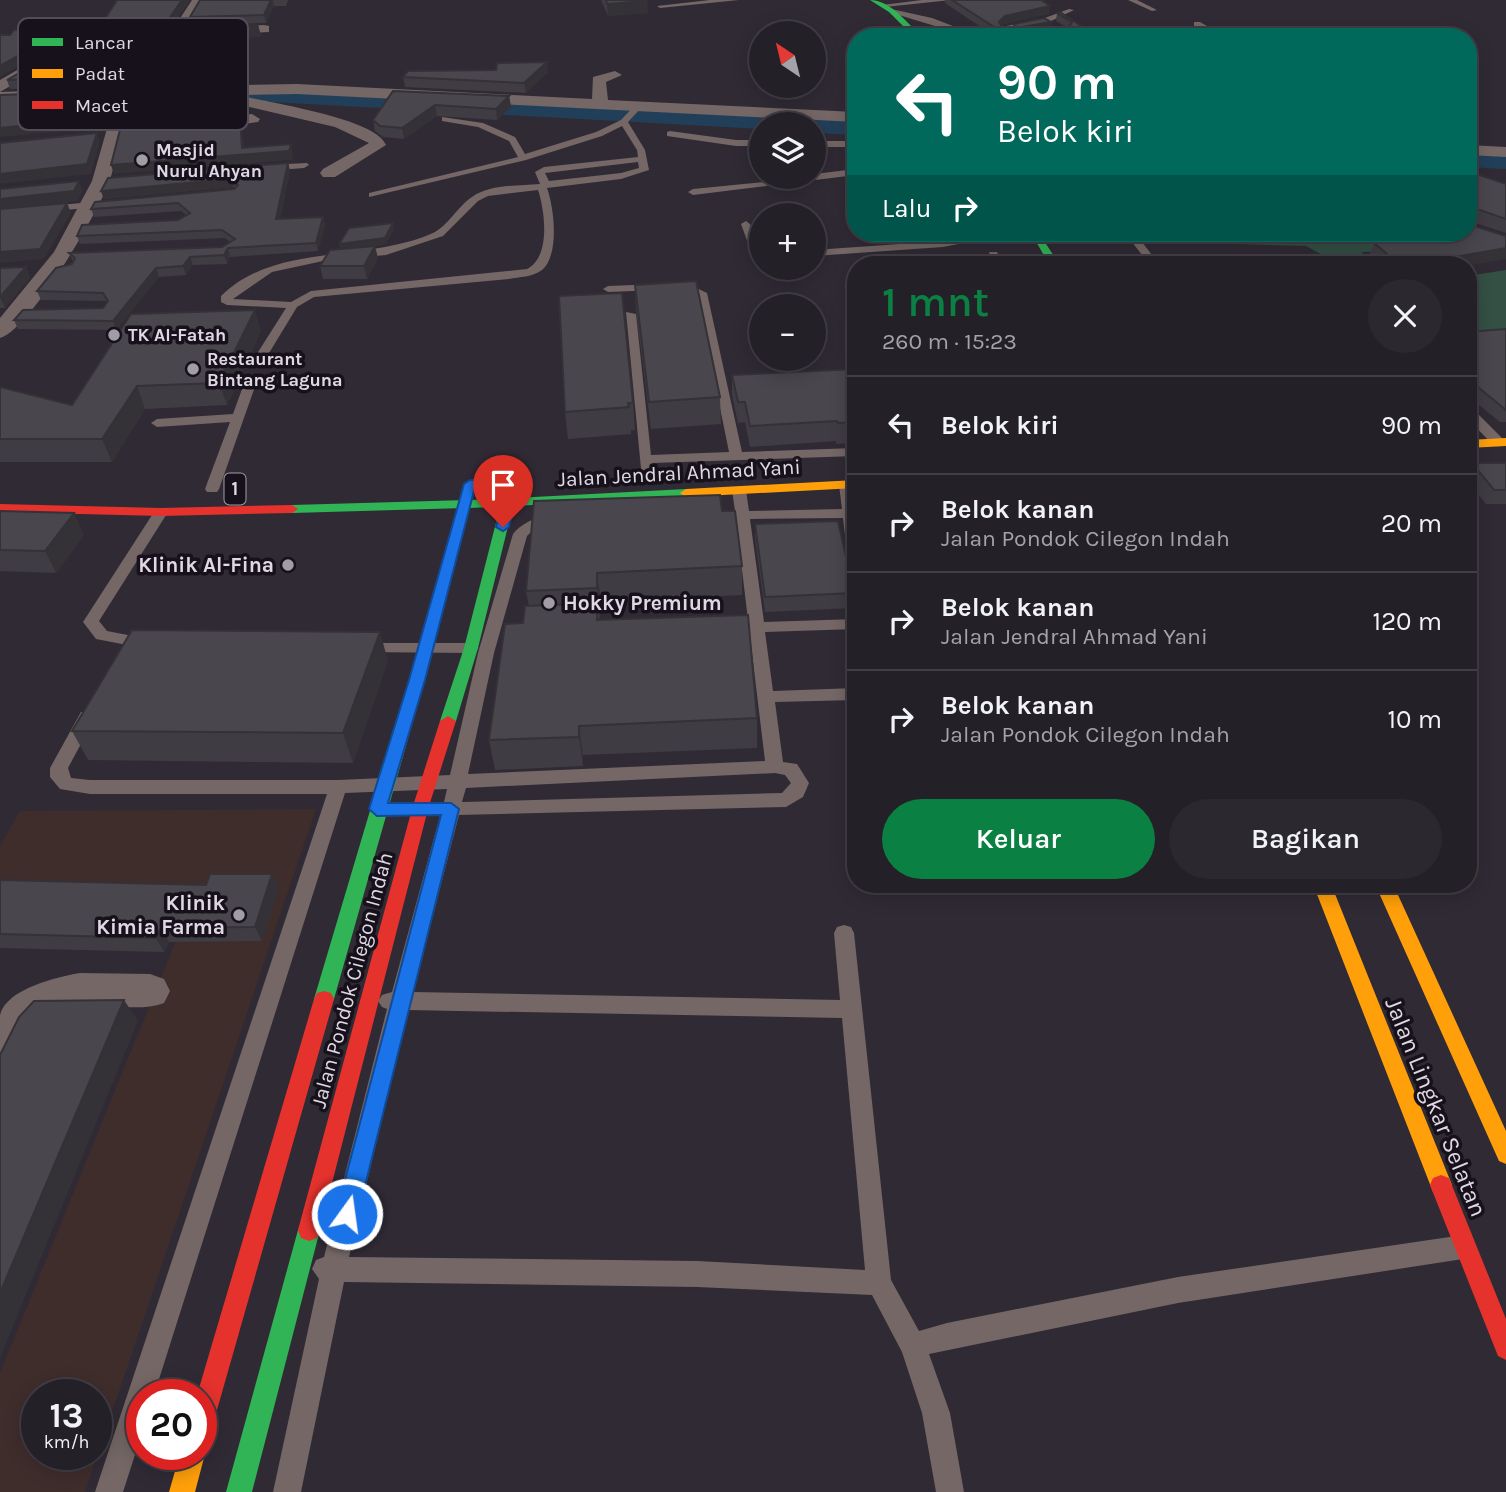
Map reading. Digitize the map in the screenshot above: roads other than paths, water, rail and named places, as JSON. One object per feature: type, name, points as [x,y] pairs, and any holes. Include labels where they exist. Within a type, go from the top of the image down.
[{"type":"main road","points":[[882,5],[908,28]]},
{"type":"main road","points":[[1477,443],[1502,442]]},
{"type":"main road","points":[[1477,460],[1506,458]]},
{"type":"main road","name":"Jalan Jendral Ahmad Yani","points":[[640,476],[847,467]]},
{"type":"main road","name":"Jalan Pondok Cilegon Indah","points":[[216,1379],[251,1271],[377,809],[426,648],[464,505],[463,484],[520,482],[509,503],[471,648],[420,809],[368,1003],[290,1269],[239,1492]]},
{"type":"main road","name":"Jalan Jendral Ahmad Yani","points":[[0,509],[161,512],[464,505],[847,484]]},
{"type":"main road","name":"Jalan Lingkar Selatan","points":[[1326,893],[1468,1246],[1506,1348]]},
{"type":"main road","name":"Jalan Lingkar Selatan","points":[[1388,893],[1506,1154]]},
{"type":"main road","points":[[182,1492],[188,1470]]},
{"type":"street","points":[[194,18],[197,0]]},
{"type":"street","points":[[248,30],[264,29]]},
{"type":"street","points":[[600,103],[598,80],[615,75]]},
{"type":"street","points":[[0,87],[18,76]]},
{"type":"street","points":[[248,89],[600,103],[637,108],[847,117]]},
{"type":"street","points":[[0,97],[18,97]]},
{"type":"street","points":[[0,103],[18,102]]},
{"type":"street","points":[[248,103],[340,123],[376,140],[378,145],[329,173]]},
{"type":"street","points":[[248,118],[252,119]]},
{"type":"street","points":[[0,331],[20,310],[58,260],[89,205],[107,181],[103,156],[109,130]]},
{"type":"street","points":[[106,135],[138,131]]},
{"type":"street","points":[[1477,150],[1506,152]]},
{"type":"street","points":[[78,184],[107,181]]},
{"type":"street","points":[[78,226],[104,224]]},
{"type":"street","points":[[26,269],[58,260],[84,260]]},
{"type":"street","points":[[20,310],[46,310]]},
{"type":"street","points":[[0,1057],[21,1018],[38,1003],[60,992],[150,991]]},
{"type":"lane","points":[[660,6],[736,0]]},
{"type":"lane","points":[[882,5],[948,0]]},
{"type":"lane","points":[[1131,0],[1154,10]]},
{"type":"lane","points":[[882,5],[953,28]]},
{"type":"lane","points":[[1009,28],[1044,21],[1071,10]]},
{"type":"lane","points":[[1044,21],[1053,25]]},
{"type":"lane","points":[[1197,24],[1205,28]]},
{"type":"lane","points":[[372,195],[523,158],[599,134],[626,121],[637,108]]},
{"type":"lane","points":[[445,119],[480,125],[512,139],[523,158]]},
{"type":"lane","points":[[293,305],[227,302],[227,296],[268,270],[312,260],[382,253],[439,234],[475,199],[485,194],[635,174],[644,170],[643,159],[626,121]]},
{"type":"lane","points":[[670,134],[749,144]]},
{"type":"lane","points":[[826,144],[847,145]]},
{"type":"lane","points":[[250,170],[304,165]]},
{"type":"lane","points":[[693,192],[847,173]]},
{"type":"lane","points":[[259,360],[293,305],[311,294],[509,276],[532,270],[540,265],[549,227],[544,185]]},
{"type":"lane","points":[[0,214],[113,203]]},
{"type":"lane","points":[[746,223],[749,231]]},
{"type":"lane","points":[[826,252],[950,242]]},
{"type":"lane","points":[[608,289],[686,286],[702,293],[736,455]]},
{"type":"lane","points":[[629,314],[646,458],[640,476]]},
{"type":"lane","points":[[212,489],[252,378]]},
{"type":"lane","points":[[157,423],[236,418]]},
{"type":"lane","points":[[1477,419],[1502,442]]},
{"type":"lane","points":[[646,458],[847,452]]},
{"type":"lane","points":[[739,490],[750,620],[767,697],[775,767]]},
{"type":"lane","points":[[119,658],[134,640],[102,635],[92,622],[104,597],[161,512]]},
{"type":"lane","points":[[703,516],[847,513]]},
{"type":"lane","points":[[287,1492],[334,1268],[400,1001],[500,628],[523,529],[544,521],[571,520]]},
{"type":"lane","points":[[750,620],[847,624]]},
{"type":"lane","points":[[345,647],[471,648]]},
{"type":"lane","points":[[767,697],[847,694]]},
{"type":"lane","points":[[92,707],[59,768],[59,777],[66,784],[90,787],[338,787],[775,767],[791,769],[800,783],[797,792],[786,800],[377,809]]},
{"type":"lane","points":[[109,1492],[338,787]]},
{"type":"lane","points":[[844,933],[879,1283],[913,1346],[936,1413],[950,1492]]},
{"type":"lane","points":[[368,1003],[400,1001],[851,1009]]},
{"type":"lane","points":[[913,1346],[947,1336],[1178,1290],[1468,1246]]},
{"type":"lane","points":[[290,1269],[698,1274],[879,1283]]},
{"type":"waterway","points":[[248,93],[749,120]]},
{"type":"waterway","points":[[0,101],[18,100]]},
{"type":"waterway","points":[[826,126],[847,127]]},
{"type":"waterway","points":[[1477,158],[1506,160]]},
{"type":"place","name":"Masjid Nurul Ahyan","points":[[142,160]]},
{"type":"place","name":"TK Al-Fatah","points":[[114,335]]},
{"type":"place","name":"Restaurant Bintang Laguna","points":[[193,369]]},
{"type":"place","name":"Klinik Al-Fina","points":[[288,565]]},
{"type":"place","name":"Hokky Premium","points":[[549,603]]},
{"type":"place","name":"Klinik Kimia Farma","points":[[239,915]]}]
